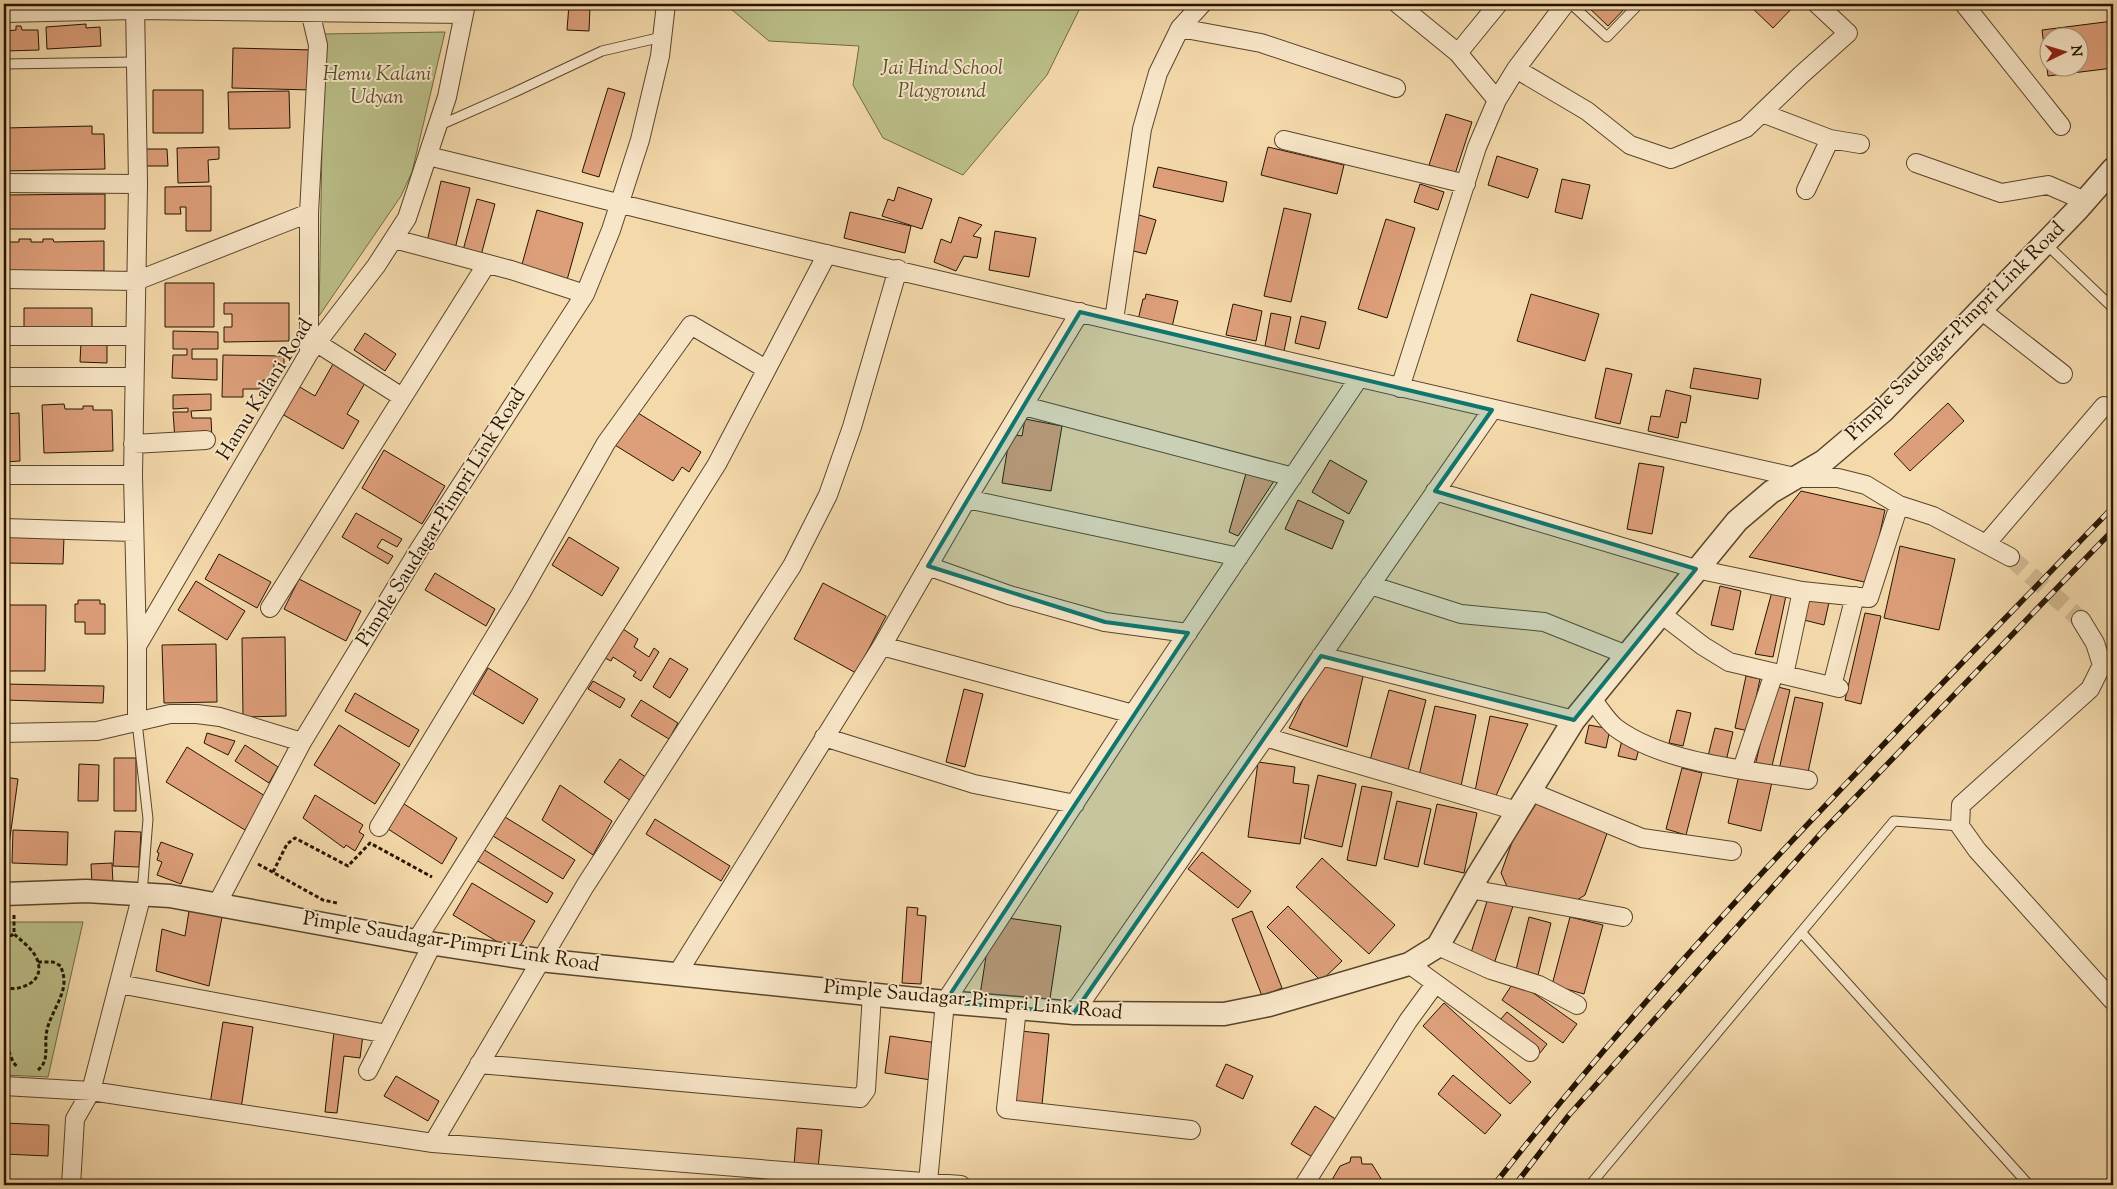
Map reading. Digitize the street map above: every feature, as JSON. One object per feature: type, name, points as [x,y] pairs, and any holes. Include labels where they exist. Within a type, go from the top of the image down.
[{"type":"street","name":"Pimple Saudagar-Pimpri Link Road","points":[[217,904],[302,742],[420,548],[585,294],[620,202],[640,140],[660,56],[666,4]]},
{"type":"street","points":[[1114,320],[1142,129],[1158,73],[1180,28],[1202,4]]},
{"type":"street","points":[[1398,4],[1458,53],[1497,100]]},
{"type":"street","points":[[1458,53],[1498,4]]},
{"type":"street","points":[[1400,388],[1477,147],[1497,100],[1516,69],[1564,4]]},
{"type":"street","points":[[1516,69],[1588,111],[1630,145],[1671,160],[1746,128],[1848,33],[1817,4]]},
{"type":"street","points":[[1964,4],[2061,126]]},
{"type":"street","points":[[135,7],[138,184],[133,532],[137,646],[137,722]]},
{"type":"street","points":[[4,14],[135,7],[310,11],[465,9]]},
{"type":"street","name":"Hamu Kalani Road","points":[[137,646],[313,348],[376,266],[408,218],[447,97],[465,9]]},
{"type":"street","points":[[310,11],[318,45],[309,213],[313,348],[402,397]]},
{"type":"street","points":[[1180,28],[1261,43],[1396,88]]},
{"type":"street","points":[[1762,113],[1830,139],[1860,144]]},
{"type":"street","points":[[1806,190],[1830,139]]},
{"type":"street","points":[[1284,140],[1466,184]]},
{"type":"street","points":[[428,156],[827,254],[898,269],[1492,410],[1799,478],[1838,478],[1866,485],[1899,505],[1932,516],[2010,557]]},
{"type":"street","points":[[1916,164],[2001,193],[2048,185],[2085,201]]},
{"type":"street","name":"Pimple Saudagar-Pimpri Link Road","points":[[8,894],[86,891],[170,896],[424,942],[540,960],[945,1002],[1074,1013],[1224,1014],[1270,1005],[1409,964],[1438,946],[1470,889],[1574,720],[1737,521],[1771,492],[1799,478],[1824,462],[1883,412],[2085,201],[2113,169]]},
{"type":"street","points":[[4,182],[138,184]]},
{"type":"street","points":[[4,280],[136,281],[309,213]]},
{"type":"street","points":[[394,239],[486,265],[512,270],[585,294]]},
{"type":"street","points":[[368,1071],[387,1034],[424,942],[717,464],[827,254]]},
{"type":"street","points":[[270,608],[486,265]]},
{"type":"street","points":[[433,1143],[585,886],[792,566],[828,495],[852,427],[898,269]]},
{"type":"street","points":[[1981,310],[2063,374]]},
{"type":"street","points":[[677,974],[882,646],[967,499],[1080,312]]},
{"type":"street","points":[[379,827],[520,595],[606,443],[691,325],[766,369]]},
{"type":"street","points":[[4,336],[135,336]]},
{"type":"street","points":[[4,377],[134,378]]},
{"type":"street","points":[[928,1182],[945,1002],[1133,714],[1359,378]]},
{"type":"street","points":[[1024,406],[1293,476]]},
{"type":"street","points":[[1986,544],[2104,406]]},
{"type":"street","points":[[1074,1013],[1492,410]]},
{"type":"street","points":[[133,444],[206,440]]},
{"type":"street","points":[[4,475],[133,475]]},
{"type":"street","points":[[1435,491],[1696,569],[1802,591],[1869,598],[1899,505]]},
{"type":"street","points":[[967,499],[1239,557]]},
{"type":"street","points":[[4,528],[133,532]]},
{"type":"street","points":[[928,566],[1010,594],[1105,622],[1188,633]]},
{"type":"street","points":[[1370,585],[1461,614],[1544,622],[1626,655]]},
{"type":"street","points":[[1742,769],[1779,674],[1802,591]]},
{"type":"street","points":[[1660,613],[1703,646],[1730,662],[1836,687],[1855,596]]},
{"type":"street","points":[[2081,620],[2095,643],[2102,665],[2090,689],[1961,805],[1960,826],[1977,850],[2113,1001]]},
{"type":"street","points":[[882,646],[1133,714]]},
{"type":"street","points":[[1321,656],[1574,720]]},
{"type":"street","points":[[1591,698],[1614,726],[1630,737],[1682,758],[1808,780]]},
{"type":"street","points":[[4,733],[97,730],[170,714],[197,714],[220,717],[302,742]]},
{"type":"street","points":[[1265,737],[1517,811]]},
{"type":"street","points":[[824,738],[974,784],[1074,804]]},
{"type":"street","points":[[1529,791],[1642,838],[1732,851]]},
{"type":"street","points":[[1470,889],[1623,917]]},
{"type":"street","points":[[71,1185],[75,1119],[91,1091],[142,894]]},
{"type":"street","points":[[1438,946],[1491,970],[1539,985],[1577,1005]]},
{"type":"street","points":[[1409,964],[1530,1052]]},
{"type":"street","points":[[119,984],[387,1034]]},
{"type":"street","points":[[1304,1185],[1408,1022],[1435,984]]},
{"type":"street","points":[[479,1064],[860,1098],[866,1090],[872,994]]},
{"type":"street","points":[[1017,1008],[1006,1109],[1191,1130]]},
{"type":"street","points":[[4,1086],[91,1091],[433,1143],[961,1185]]},
{"type":"lane","points":[[1571,4],[1607,37],[1639,4]]},
{"type":"lane","points":[[438,126],[602,51],[662,37]]},
{"type":"lane","points":[[4,64],[136,62]]},
{"type":"lane","points":[[2045,243],[2113,308]]},
{"type":"lane","points":[[137,722],[148,819],[142,894]]},
{"type":"lane","points":[[1590,1185],[1894,821],[1960,826]]},
{"type":"lane","points":[[1801,932],[2029,1185]]},
{"type":"path","points":[[273,872],[286,844],[295,838],[348,866],[370,843],[432,877]]},
{"type":"path","points":[[242,856],[323,900],[340,904]]},
{"type":"path","points":[[4,988],[23,988],[33,982],[38,973],[38,962],[32,951],[14,934],[8,894]]},
{"type":"path","points":[[4,939],[14,934]]},
{"type":"path","points":[[36,1072],[42,1067],[46,1056],[47,1030],[64,982],[61,966],[53,962],[38,962]]},
{"type":"path","points":[[4,1039],[13,1062],[18,1068],[26,1071]]},
{"type":"highlighted area","points":[[1080,312],[1492,410],[1435,491],[1696,569],[1574,720],[1321,656],[1074,1013],[945,1002],[1188,633],[1105,622],[928,566]]},
{"type":"green space","name":"Jai Hind School Playground","points":[[725,4],[1082,4],[1047,75],[963,175],[883,138],[853,85],[859,46],[769,41]]},
{"type":"green space","name":"Hemu Kalani Udyan","points":[[445,32],[412,172],[401,196],[319,316],[324,34]]},
{"type":"green space","points":[[4,922],[83,922],[48,1077],[4,1075]]},
{"type":"building","points":[[569,4],[610,4],[610,7],[590,6],[589,31],[567,30]]},
{"type":"building","points":[[1585,4],[1629,4],[1608,26]]},
{"type":"building","points":[[1748,4],[1796,4],[1773,28]]},
{"type":"building","points":[[2113,21],[2113,68],[2090,71],[2090,28],[2058,28]]},
{"type":"building","points":[[86,24],[86,28],[100,27],[101,46],[47,49],[46,27]]},
{"type":"building","points":[[16,26],[21,26],[22,30],[38,30],[39,50],[4,51],[4,27],[6,27],[6,31],[16,30]]},
{"type":"building","points":[[233,48],[314,50],[313,90],[232,88]]},
{"type":"building","points":[[608,88],[625,93],[599,177],[582,172]]},
{"type":"building","points":[[153,90],[203,90],[203,133],[153,133]]},
{"type":"building","points":[[289,91],[290,128],[229,129],[228,92]]},
{"type":"building","points":[[1446,114],[1472,122],[1455,174],[1429,165]]},
{"type":"building","points":[[92,126],[92,134],[104,134],[105,169],[4,171],[4,128]]},
{"type":"building","points":[[219,147],[219,159],[208,160],[209,182],[178,183],[177,148]]},
{"type":"building","points":[[1268,147],[1344,165],[1337,194],[1261,175]]},
{"type":"building","points":[[144,149],[167,149],[168,166],[145,166]]},
{"type":"building","points":[[1497,156],[1538,169],[1528,198],[1488,185]]},
{"type":"building","points":[[1158,167],[1227,182],[1223,202],[1153,187]]},
{"type":"building","points":[[1562,179],[1590,185],[1582,219],[1555,212]]},
{"type":"building","points":[[441,181],[470,188],[454,253],[426,246]]},
{"type":"building","points":[[1420,184],[1444,192],[1438,210],[1414,202]]},
{"type":"building","points":[[211,186],[211,231],[186,231],[186,207],[180,207],[181,214],[165,214],[165,187]]},
{"type":"building","points":[[898,187],[932,199],[922,229],[882,216],[888,199],[894,201]]},
{"type":"building","points":[[105,194],[105,229],[4,229],[4,195]]},
{"type":"building","points":[[477,199],[495,204],[480,259],[462,254]]},
{"type":"building","points":[[1284,208],[1311,214],[1291,302],[1264,296]]},
{"type":"building","points":[[537,210],[583,223],[567,280],[521,268]]},
{"type":"building","points":[[850,212],[911,226],[905,253],[844,238]]},
{"type":"building","points":[[1139,215],[1156,220],[1146,254],[1129,250]]},
{"type":"building","points":[[959,217],[982,225],[973,236],[981,238],[977,258],[964,256],[956,271],[934,262],[941,239],[951,243]]},
{"type":"building","points":[[1386,219],[1415,228],[1387,318],[1358,309]]},
{"type":"building","points":[[995,231],[1036,238],[1029,277],[989,270]]},
{"type":"building","points":[[19,239],[31,239],[31,242],[43,242],[43,239],[53,239],[54,242],[104,241],[104,271],[4,272],[5,242],[19,242]]},
{"type":"building","points":[[165,283],[214,283],[214,327],[165,327]]},
{"type":"building","points":[[1146,294],[1178,301],[1172,327],[1138,320]]},
{"type":"building","points":[[1531,294],[1599,314],[1585,361],[1517,341]]},
{"type":"building","points":[[224,303],[289,303],[289,341],[224,342],[224,327],[232,327],[232,314],[224,314]]},
{"type":"building","points":[[1233,304],[1262,311],[1256,341],[1226,335]]},
{"type":"building","points":[[24,308],[92,308],[92,331],[24,331]]},
{"type":"building","points":[[1271,313],[1291,317],[1284,351],[1265,346]]},
{"type":"building","points":[[1301,316],[1326,322],[1319,349],[1295,343]]},
{"type":"building","points":[[173,331],[218,332],[218,349],[192,349],[192,359],[217,359],[217,380],[172,378],[173,355],[187,355],[187,349],[173,349]]},
{"type":"building","points":[[365,333],[396,354],[385,371],[354,350]]},
{"type":"building","points":[[81,342],[107,342],[107,363],[80,362]]},
{"type":"building","points":[[223,355],[284,356],[284,364],[274,363],[274,380],[263,380],[263,389],[243,389],[243,397],[222,397]]},
{"type":"building","points":[[333,364],[365,383],[347,414],[359,421],[343,449],[282,414],[298,386],[315,396]]},
{"type":"building","points":[[1606,368],[1632,374],[1620,424],[1595,418]]},
{"type":"building","points":[[1694,368],[1761,379],[1758,399],[1690,388]]},
{"type":"building","points":[[1666,390],[1691,396],[1686,423],[1681,422],[1678,438],[1648,431],[1651,416],[1660,417]]},
{"type":"building","points":[[211,394],[211,410],[191,411],[192,418],[211,418],[212,439],[175,440],[173,412],[188,412],[188,408],[173,409],[173,395]]},
{"type":"building","points":[[1948,403],[1964,421],[1910,471],[1894,454]]},
{"type":"building","points":[[64,404],[65,409],[83,409],[83,406],[93,406],[93,410],[112,410],[113,451],[44,453],[42,405]]},
{"type":"building","points":[[19,413],[20,461],[4,462],[4,414]]},
{"type":"building","points":[[638,413],[701,452],[689,472],[682,467],[673,481],[610,442],[630,420],[633,422]]},
{"type":"building","points":[[1025,419],[1062,426],[1051,491],[1002,483],[1010,434],[1022,436]]},
{"type":"building","points":[[384,450],[445,486],[422,524],[362,488]]},
{"type":"building","points":[[1330,460],[1367,481],[1349,514],[1312,492]]},
{"type":"building","points":[[1639,463],[1664,467],[1652,534],[1627,529]]},
{"type":"building","points":[[1247,470],[1274,481],[1238,536],[1229,532]]},
{"type":"building","points":[[1801,491],[1885,510],[1869,583],[1749,557]]},
{"type":"building","points":[[1298,500],[1344,521],[1332,549],[1285,529]]},
{"type":"building","points":[[356,513],[402,539],[397,547],[382,539],[377,547],[393,556],[388,564],[342,537]]},
{"type":"building","points":[[8,536],[64,537],[63,564],[7,563]]},
{"type":"building","points":[[569,537],[619,568],[602,596],[552,565]]},
{"type":"building","points":[[1900,546],[1955,559],[1939,630],[1884,618]]},
{"type":"building","points":[[219,554],[271,582],[257,608],[205,579]]},
{"type":"building","points":[[435,573],[495,609],[486,626],[425,590]]},
{"type":"building","points":[[299,579],[361,611],[346,641],[284,609]]},
{"type":"building","points":[[196,581],[245,611],[227,640],[178,610]]},
{"type":"building","points":[[823,583],[886,616],[856,673],[794,639]]},
{"type":"building","points":[[1720,586],[1741,591],[1733,630],[1711,625]]},
{"type":"building","points":[[1773,588],[1787,591],[1773,657],[1755,654]]},
{"type":"building","points":[[1810,593],[1830,598],[1824,625],[1804,620]]},
{"type":"building","points":[[78,600],[100,600],[100,604],[105,604],[105,634],[85,634],[85,622],[75,622],[75,604],[78,604]]},
{"type":"building","points":[[4,605],[46,605],[45,671],[4,671]]},
{"type":"building","points":[[1865,613],[1881,616],[1861,704],[1845,700]]},
{"type":"building","points":[[617,625],[638,639],[634,647],[649,657],[654,648],[659,652],[641,681],[633,676],[636,672],[613,657],[611,661],[599,655]]},
{"type":"building","points":[[285,637],[286,716],[243,717],[242,638]]},
{"type":"building","points":[[216,644],[217,702],[164,703],[162,645]]},
{"type":"building","points":[[670,658],[688,669],[670,698],[653,687]]},
{"type":"building","points":[[1322,661],[1364,672],[1347,747],[1289,728]]},
{"type":"building","points":[[488,668],[538,699],[523,724],[473,694]]},
{"type":"building","points":[[1746,676],[1760,679],[1749,731],[1735,728]]},
{"type":"building","points":[[593,681],[625,699],[620,708],[588,689]]},
{"type":"building","points":[[4,684],[104,686],[103,703],[4,700]]},
{"type":"building","points":[[1774,686],[1790,690],[1771,770],[1755,766]]},
{"type":"building","points":[[964,689],[983,694],[965,767],[946,762]]},
{"type":"building","points":[[1389,690],[1426,700],[1407,774],[1369,764]]},
{"type":"building","points":[[355,693],[419,730],[409,747],[345,711]]},
{"type":"building","points":[[1795,697],[1823,703],[1807,777],[1779,770]]},
{"type":"building","points":[[641,700],[678,723],[669,739],[631,716]]},
{"type":"building","points":[[1435,706],[1476,715],[1461,786],[1419,776]]},
{"type":"building","points":[[1677,710],[1691,713],[1683,746],[1669,743]]},
{"type":"building","points":[[1490,716],[1528,724],[1495,798],[1475,791]]},
{"type":"building","points":[[339,725],[400,764],[375,804],[314,765]]},
{"type":"building","points":[[1589,725],[1610,729],[1606,748],[1585,743]]},
{"type":"building","points":[[1715,728],[1733,732],[1726,761],[1708,756]]},
{"type":"building","points":[[207,733],[235,741],[228,755],[204,743]]},
{"type":"building","points":[[1622,740],[1640,745],[1636,760],[1618,756]]},
{"type":"building","points":[[245,745],[278,767],[269,783],[235,761]]},
{"type":"building","points":[[187,747],[265,796],[245,830],[166,782]]},
{"type":"building","points":[[114,758],[136,758],[136,811],[114,811]]},
{"type":"building","points":[[620,759],[647,778],[631,801],[604,782]]},
{"type":"building","points":[[1258,762],[1295,767],[1293,783],[1309,785],[1300,844],[1248,837]]},
{"type":"building","points":[[79,764],[99,765],[98,801],[78,801]]},
{"type":"building","points":[[1682,768],[1702,773],[1686,835],[1666,829]]},
{"type":"building","points":[[1318,775],[1356,784],[1342,847],[1304,838]]},
{"type":"building","points":[[1739,775],[1772,782],[1761,831],[1728,823]]},
{"type":"building","points":[[4,777],[18,779],[9,845],[4,844]]},
{"type":"building","points":[[560,785],[612,821],[593,855],[542,820]]},
{"type":"building","points":[[1362,786],[1392,792],[1376,866],[1347,860]]},
{"type":"building","points":[[315,795],[363,825],[359,832],[364,835],[355,851],[346,845],[344,848],[303,818]]},
{"type":"building","points":[[1529,795],[1610,825],[1585,895],[1574,902],[1509,891],[1501,873]]},
{"type":"building","points":[[1397,801],[1431,809],[1418,867],[1384,859]]},
{"type":"building","points":[[401,802],[457,838],[442,864],[385,827]]},
{"type":"building","points":[[1437,804],[1477,813],[1464,873],[1424,864]]},
{"type":"building","points":[[505,817],[575,860],[563,879],[493,836]]},
{"type":"building","points":[[655,819],[730,866],[721,881],[646,834]]},
{"type":"building","points":[[13,830],[68,832],[67,865],[12,863]]},
{"type":"building","points":[[115,831],[141,832],[139,867],[113,866]]},
{"type":"building","points":[[161,842],[193,854],[181,884],[157,875],[162,862],[157,860],[159,853],[157,852]]},
{"type":"building","points":[[483,849],[553,893],[547,903],[476,860]]},
{"type":"building","points":[[1202,852],[1251,891],[1238,908],[1188,869]]},
{"type":"building","points":[[1322,858],[1395,925],[1369,954],[1296,887]]},
{"type":"building","points":[[112,863],[113,884],[92,885],[91,864]]},
{"type":"building","points":[[472,883],[535,921],[516,953],[453,915]]},
{"type":"building","points":[[1488,898],[1513,906],[1494,964],[1470,956]]},
{"type":"building","points":[[1288,906],[1342,961],[1321,981],[1267,927]]},
{"type":"building","points":[[907,907],[918,908],[917,915],[926,916],[921,984],[902,983]]},
{"type":"building","points":[[189,911],[222,917],[209,986],[156,971],[162,929],[185,936]]},
{"type":"building","points":[[1252,911],[1282,988],[1262,996],[1232,919]]},
{"type":"building","points":[[1529,917],[1551,923],[1537,979],[1515,974]]},
{"type":"building","points":[[1570,917],[1603,925],[1584,994],[1552,985]]},
{"type":"building","points":[[1008,918],[1061,926],[1049,1005],[980,995],[987,950]]},
{"type":"building","points":[[1515,980],[1577,1024],[1563,1043],[1502,1000]]},
{"type":"building","points":[[1444,1003],[1531,1082],[1510,1104],[1423,1026]]},
{"type":"building","points":[[1507,1012],[1547,1044],[1540,1053],[1500,1020]]},
{"type":"building","points":[[223,1022],[253,1027],[241,1109],[210,1104]]},
{"type":"building","points":[[1021,1031],[1049,1034],[1042,1105],[1014,1102]]},
{"type":"building","points":[[334,1032],[363,1035],[360,1058],[344,1056],[337,1113],[325,1112]]},
{"type":"building","points":[[890,1036],[937,1043],[931,1080],[885,1073]]},
{"type":"building","points":[[1226,1064],[1253,1076],[1243,1099],[1216,1086]]},
{"type":"building","points":[[1453,1075],[1501,1115],[1485,1134],[1438,1094]]},
{"type":"building","points":[[396,1076],[439,1101],[428,1121],[384,1096]]},
{"type":"building","points":[[1315,1106],[1337,1120],[1314,1158],[1291,1144]]},
{"type":"building","points":[[4,1123],[49,1125],[48,1156],[4,1154]]},
{"type":"building","points":[[797,1128],[822,1130],[818,1168],[794,1166]]},
{"type":"building","points":[[1351,1157],[1361,1157],[1362,1164],[1372,1164],[1385,1185],[1329,1185],[1340,1166],[1350,1162]]},
{"type":"tunnel","points":[[2010,557],[2081,620]]},
{"type":"railway","points":[[1494,1185],[1640,1008],[1794,838],[2113,507]]},
{"type":"railway","points":[[1515,1185],[1569,1115],[1822,832],[2113,530]]}]
